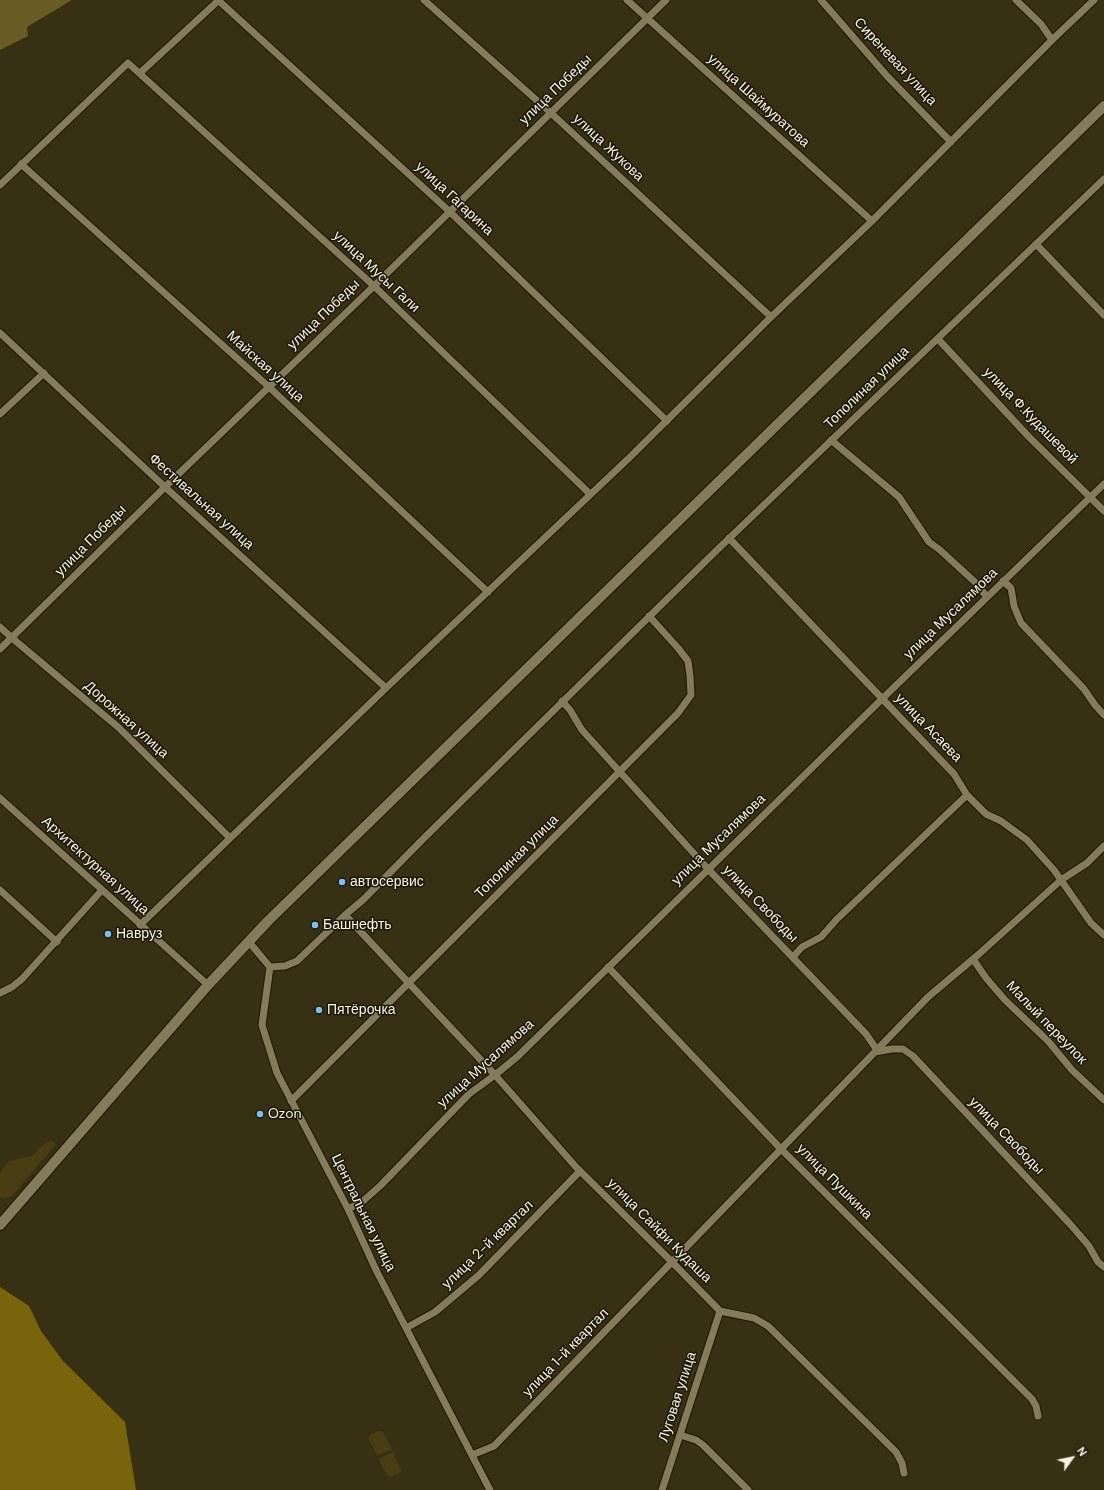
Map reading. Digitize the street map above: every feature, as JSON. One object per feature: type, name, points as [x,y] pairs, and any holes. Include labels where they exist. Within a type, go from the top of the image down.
[{"type":"main road","points":[[2,1219],[208,985],[268,921],[1104,106]]},
{"type":"street","points":[[140,73],[219,0]]},
{"type":"street","name":"улица Гагарина","points":[[219,0],[449,211],[668,421]]},
{"type":"street","name":"улица Жукова","points":[[424,0],[551,113],[771,317]]},
{"type":"street","name":"улица Шаймуратова","points":[[627,0],[872,221]]},
{"type":"street","name":"улица Победы","points":[[0,649],[666,0]]},
{"type":"street","name":"Сиреневая улица","points":[[821,0],[887,76],[951,142]]},
{"type":"street","points":[[1016,0],[1041,24],[1052,40]]},
{"type":"street","points":[[140,925],[386,688],[668,421],[771,317],[872,221],[1052,40],[1094,0]]},
{"type":"street","name":"улица Мусы Гали","points":[[21,164],[128,62],[374,286],[590,494]]},
{"type":"street","points":[[0,185],[21,164]]},
{"type":"street","name":"Майская улица","points":[[21,164],[268,387],[488,592]]},
{"type":"street","name":"Тополиная улица","points":[[270,967],[284,966],[297,961],[364,899],[390,871],[729,538],[1104,179]]},
{"type":"street","points":[[1036,244],[1104,315]]},
{"type":"street","name":"Фестивальная улица","points":[[0,333],[165,487],[386,688]]},
{"type":"street","name":"улица Ф.Кудашевой","points":[[938,339],[1029,437],[1104,511]]},
{"type":"street","points":[[0,414],[44,373]]},
{"type":"street","points":[[831,440],[899,497],[929,542],[940,550],[976,583],[987,597]]},
{"type":"street","name":"улица Мусалямова","points":[[348,1210],[363,1201],[380,1186],[469,1094],[495,1075],[517,1056],[1104,484]]},
{"type":"street","name":"улица Асаева","points":[[729,538],[954,774],[967,796],[986,814],[1001,821],[1027,840],[1060,880],[1091,923],[1104,935]]},
{"type":"street","points":[[1003,581],[1011,588],[1014,606],[1021,623],[1084,688],[1094,705],[1104,715]]},
{"type":"street","name":"Тополиная улица","points":[[291,1101],[678,714],[690,695],[688,661],[649,616]]},
{"type":"street","name":"Дорожная улица","points":[[0,627],[118,727],[230,838]]},
{"type":"street","name":"улица Свободы","points":[[562,702],[570,710],[582,730],[708,869],[866,1034],[876,1051],[903,1049],[913,1056],[962,1110],[1046,1197],[1089,1246],[1098,1262],[1104,1267]]},
{"type":"street","points":[[793,957],[802,947],[821,937],[837,919],[967,796]]},
{"type":"street","name":"Архитектурная улица","points":[[0,798],[208,985]]},
{"type":"street","name":"улица 1-й квартал","points":[[472,1455],[494,1446],[928,996],[973,959],[1060,880],[1087,863],[1104,846]]},
{"type":"street","points":[[0,890],[57,942]]},
{"type":"street","points":[[0,993],[12,987],[22,979],[57,942],[102,890]]},
{"type":"street","name":"улица Сайфи Кудаша","points":[[345,915],[495,1075],[580,1171],[720,1311]]},
{"type":"street","points":[[248,942],[270,967]]},
{"type":"street","name":"Малый переулок","points":[[973,959],[986,978],[1005,1000],[1048,1041],[1072,1070],[1104,1100]]},
{"type":"street","name":"Центральная улица","points":[[270,967],[262,1025],[277,1072],[348,1210],[377,1272],[490,1490]]},
{"type":"street","name":"улица Пушкина","points":[[608,967],[781,1148],[1032,1399],[1036,1406],[1038,1416]]},
{"type":"street","name":"улица 2-й квартал","points":[[406,1328],[435,1312],[479,1275],[580,1171]]},
{"type":"street","points":[[720,1311],[754,1318],[768,1326],[896,1452],[902,1463],[904,1473]]},
{"type":"street","name":"Луговая улица","points":[[662,1490],[720,1311]]},
{"type":"street","points":[[680,1435],[696,1440],[703,1445],[748,1490]]},
{"type":"shaded area","points":[[0,0],[72,0],[27,27],[28,36],[0,50]]},
{"type":"shaded area","points":[[51,1141],[56,1144],[12,1196],[5,1199],[0,1197],[0,1173],[9,1161],[32,1156],[45,1143]]},
{"type":"shaded area","points":[[0,1287],[29,1306],[41,1331],[63,1361],[125,1422],[136,1490],[0,1490]]},
{"type":"shaded area","points":[[379,1431],[383,1432],[392,1449],[377,1456],[369,1439],[371,1434]]},
{"type":"shaded area","points":[[393,1452],[401,1470],[399,1473],[390,1477],[386,1474],[379,1459]]},
{"type":"place","name":"автосервис","points":[[342,882]]},
{"type":"place","name":"Башнефть","points":[[315,925]]},
{"type":"place","name":"Навруз","points":[[108,934]]},
{"type":"place","name":"Пятёрочка","points":[[319,1010]]},
{"type":"place","name":"Ozon","points":[[260,1114]]}]
